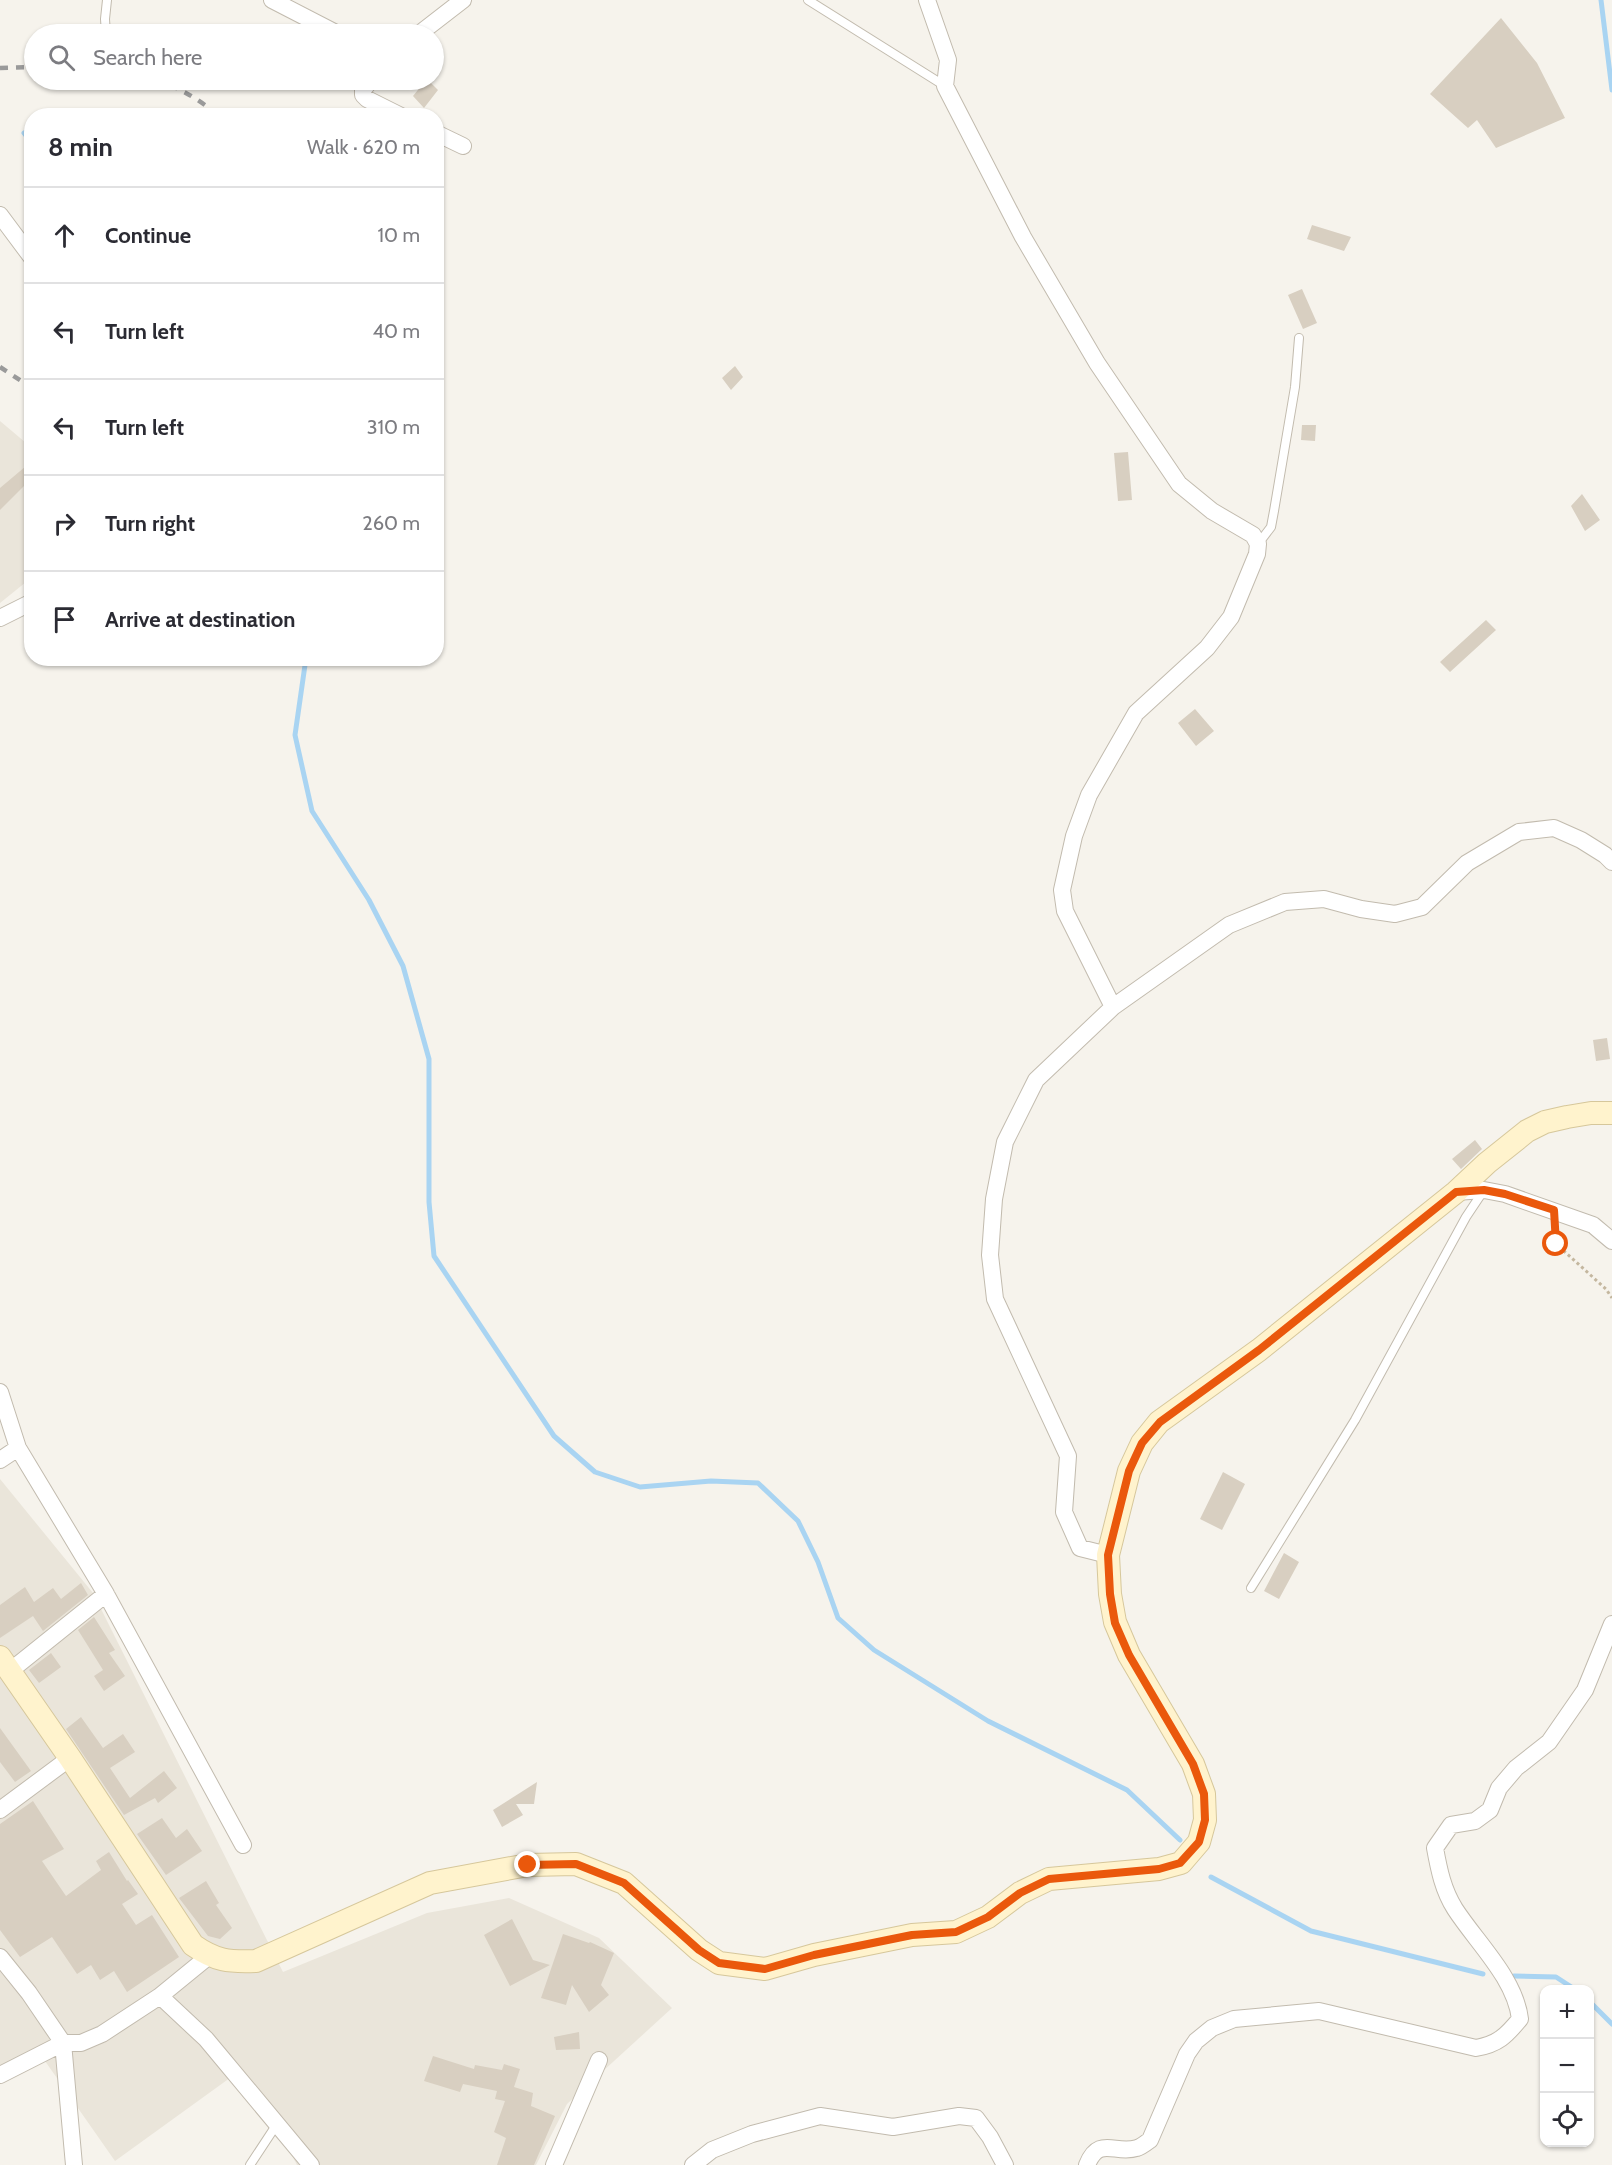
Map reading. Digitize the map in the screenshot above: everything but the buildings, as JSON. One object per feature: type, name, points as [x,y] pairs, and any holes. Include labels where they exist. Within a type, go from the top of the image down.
[{"type":"main road","points":[[5,1664],[193,1945],[209,1956],[230,1962],[256,1961],[430,1883],[528,1865],[576,1864],[624,1883],[699,1950],[719,1963],[765,1969],[814,1955],[912,1935],[956,1932],[988,1917],[1020,1893],[1049,1879],[1159,1869],[1180,1863],[1199,1842],[1205,1820],[1204,1794],[1193,1764],[1129,1655],[1115,1623],[1110,1594],[1108,1555],[1129,1471],[1142,1443],[1160,1422],[1259,1350],[1456,1192],[1495,1156],[1527,1131],[1545,1122],[1591,1113],[1612,1113]]},
{"type":"street","points":[[272,0],[319,24]]},
{"type":"street","points":[[927,0],[948,60],[945,86],[1023,237],[1097,363],[1179,484],[1212,511],[1253,535],[1258,544],[1257,554],[1231,617],[1207,648],[1136,713],[1089,795],[1074,836],[1062,890],[1065,911],[1113,1007]]},
{"type":"street","points":[[431,24],[458,2]]},
{"type":"street","points":[[363,90],[367,99],[384,108]]},
{"type":"street","points":[[444,137],[464,146]]},
{"type":"street","points":[[0,214],[24,247]]},
{"type":"street","points":[[0,618],[24,606]]},
{"type":"street","points":[[1108,1555],[1080,1548],[1064,1512],[1068,1456],[995,1299],[990,1255],[994,1199],[1005,1142],[1036,1080],[1113,1007],[1229,925],[1285,902],[1324,899],[1360,909],[1395,914],[1422,907],[1467,863],[1519,832],[1554,828],[1581,840],[1612,862]]},
{"type":"street","points":[[1456,1192],[1484,1190],[1505,1194],[1593,1225],[1612,1241]]},
{"type":"street","points":[[0,1392],[18,1448],[106,1594],[243,1845]]},
{"type":"street","points":[[0,1460],[18,1448]]},
{"type":"street","points":[[5,1664],[106,1594]]},
{"type":"street","points":[[1087,2165],[1091,2154],[1103,2147],[1137,2148],[1150,2140],[1196,2041],[1212,2028],[1234,2019],[1319,2011],[1476,2048],[1492,2045],[1507,2035],[1520,2019],[1518,2006],[1491,1956],[1455,1908],[1440,1878],[1435,1848],[1451,1825],[1475,1821],[1490,1810],[1499,1788],[1516,1768],[1549,1742],[1585,1690],[1612,1624]]},
{"type":"street","points":[[0,1810],[70,1758]]},
{"type":"street","points":[[0,2075],[63,2043],[81,2043],[102,2034],[160,1996],[209,1956]]},
{"type":"street","points":[[0,1957],[29,1993],[63,2043],[74,2165]]},
{"type":"street","points":[[160,1996],[206,2039],[311,2165]]},
{"type":"street","points":[[554,2165],[598,2060]]},
{"type":"street","points":[[693,2165],[712,2150],[752,2134],[820,2116],[893,2127],[959,2116],[976,2118],[990,2137],[1005,2165]]},
{"type":"lane","points":[[105,24],[107,0]]},
{"type":"lane","points":[[808,0],[945,86]]},
{"type":"lane","points":[[1258,544],[1271,527],[1295,387],[1299,338]]},
{"type":"lane","points":[[1251,1588],[1355,1420],[1466,1217],[1484,1190]]},
{"type":"lane","points":[[1593,1225],[1612,1229]]},
{"type":"lane","points":[[250,2165],[277,2123]]},
{"type":"path","points":[[1554,1210],[1556,1244],[1606,1289],[1612,1298]]},
{"type":"shaded area","points":[[0,421],[24,441],[24,584],[0,603]]},
{"type":"shaded area","points":[[0,1479],[93,1593],[283,1972],[427,1913],[509,1898],[599,1938],[672,2008],[567,2104],[536,2165],[297,2165],[266,2106],[234,2075],[115,2161],[38,2051],[0,2074]]},
{"type":"waterway","points":[[1601,0],[1612,90]]},
{"type":"waterway","points":[[305,666],[295,735],[312,811],[369,900],[403,966],[429,1059],[429,1202],[434,1256],[554,1436],[595,1472],[640,1487],[711,1481],[758,1483],[798,1521],[818,1562],[838,1618],[874,1650],[988,1721],[1127,1790],[1180,1840]]},
{"type":"waterway","points":[[1211,1877],[1311,1931],[1483,1974]]},
{"type":"waterway","points":[[1514,1976],[1556,1977],[1568,1985]]},
{"type":"waterway","points":[[1594,2006],[1612,2024]]},
{"type":"railway","points":[[0,68],[24,67]]},
{"type":"railway","points":[[180,90],[208,108]]},
{"type":"railway","points":[[0,367],[24,383]]},
{"type":"route","points":[[528,1865],[576,1864],[624,1883],[699,1950],[719,1963],[765,1969],[814,1955],[912,1935],[956,1932],[988,1917],[1020,1893],[1049,1879],[1159,1869],[1180,1863],[1199,1842],[1205,1820],[1204,1794],[1193,1764],[1129,1655],[1115,1623],[1110,1594],[1108,1555],[1129,1471],[1142,1443],[1160,1422],[1259,1350],[1456,1192],[1484,1190],[1505,1194],[1554,1210],[1556,1244]]}]
